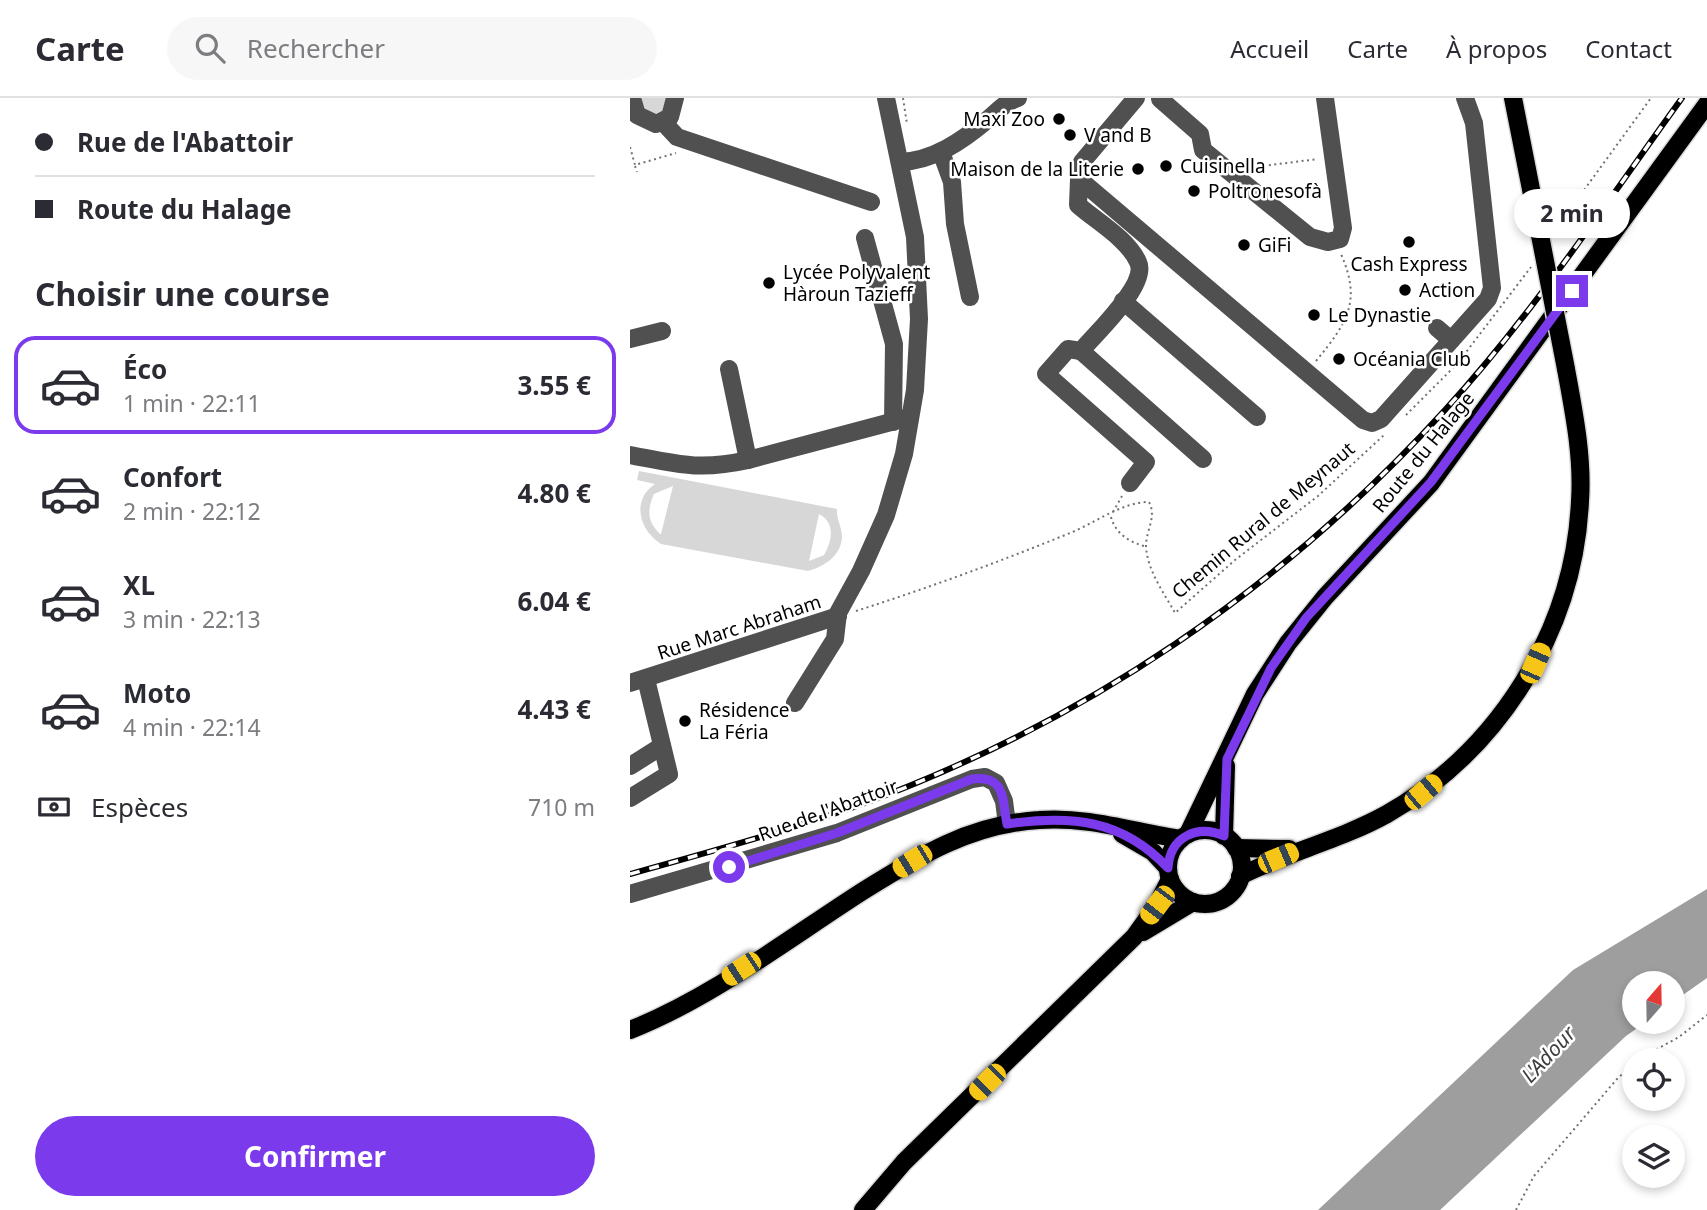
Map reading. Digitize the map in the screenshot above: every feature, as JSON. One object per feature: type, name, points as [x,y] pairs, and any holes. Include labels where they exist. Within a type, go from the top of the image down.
[{"type":"main road","points":[[1240,876],[1300,849],[1352,832],[1423,792],[1482,739],[1535,663],[1566,587],[1579,513],[1580,459],[1546,232],[1513,98]]},
{"type":"main road","name":"Route du Halage","points":[[1184,837],[1227,759],[1255,694],[1306,618],[1431,482],[1707,104]]},
{"type":"main road","name":"Route du Halage","points":[[1227,759],[1230,842]]},
{"type":"main road","points":[[630,1030],[703,993],[930,850],[955,838],[1007,824],[1063,820],[1184,837],[1207,831],[1230,842],[1300,849]]},
{"type":"main road","points":[[1107,825],[1153,852],[1169,873],[1175,889],[1193,902],[1203,904],[1222,900],[1237,886],[1240,857],[1230,842]]},
{"type":"main road","points":[[863,1210],[904,1162],[1133,937],[1157,905],[1169,873],[1171,852],[1184,837]]},
{"type":"main road","points":[[1133,937],[1193,902]]},
{"type":"street","points":[[632,98],[638,115],[656,124],[663,122],[674,109],[675,98]]},
{"type":"street","points":[[886,98],[915,237],[919,319],[903,424]]},
{"type":"street","points":[[900,162],[912,162],[941,152],[968,136],[1018,98]]},
{"type":"street","points":[[1081,351],[1135,287],[1140,264],[1129,249],[1078,205],[1082,162],[1136,98],[1150,103],[1160,98],[1199,134],[1203,150],[1310,237],[1328,242],[1340,239],[1343,228],[1325,98]]},
{"type":"street","points":[[1079,179],[1363,420],[1372,423],[1381,419],[1488,299],[1492,288],[1474,123],[1465,98]]},
{"type":"street","points":[[663,122],[677,137],[871,202]]},
{"type":"street","points":[[941,152],[952,182],[955,224],[970,297]]},
{"type":"street","points":[[865,238],[894,344],[903,424]]},
{"type":"street","points":[[1123,301],[1257,417]]},
{"type":"street","points":[[1437,328],[1451,340]]},
{"type":"street","points":[[630,339],[662,331]]},
{"type":"street","points":[[1130,483],[1146,462],[1046,374],[1068,349],[1081,351],[1203,459]]},
{"type":"street","points":[[729,369],[748,460]]},
{"type":"street","points":[[630,455],[676,465],[715,468],[903,424]]},
{"type":"street","name":"Rue Marc Abraham","points":[[638,681],[838,616],[886,515],[903,424]]},
{"type":"street","points":[[795,703],[835,639],[838,616]]},
{"type":"street","points":[[630,798],[669,774],[662,746],[638,681]]},
{"type":"street","points":[[630,766],[662,746]]},
{"type":"street","name":"Rue de l'Abattoir","points":[[630,894],[837,833],[972,779],[985,777],[996,783],[1004,801],[1007,824]]},
{"type":"path","points":[[1546,232],[1651,98]]},
{"type":"path","points":[[1238,178],[1251,167],[1333,157]]},
{"type":"path","points":[[630,170],[636,169]]},
{"type":"path","points":[[1307,372],[1335,337],[1350,310],[1353,290],[1335,240]]},
{"type":"path","points":[[1400,420],[1457,364],[1532,265]]},
{"type":"path","name":"Chemin Rural de Meynaut","points":[[838,616],[984,567],[1111,515],[1134,502],[1149,502],[1153,510],[1146,546],[1155,577],[1175,613],[1234,560],[1318,496],[1390,430]]},
{"type":"path","points":[[1130,483],[1111,515],[1114,526],[1125,537],[1146,546]]},
{"type":"path","points":[[1660,1048],[1707,1015]]},
{"type":"path","points":[[1516,1210],[1534,1176],[1622,1075]]},
{"type":"shaded area","points":[[637,98],[670,98],[664,111],[654,114],[644,111]]},
{"type":"shaded area","points":[[639,471],[837,509],[842,533],[841,544],[831,559],[808,571],[661,544],[647,531],[641,515],[643,498],[655,484],[637,480]],"holes":[[[673,486],[661,534],[660,534],[649,515],[650,505],[654,494]],[[819,514],[830,527],[829,544],[824,555],[809,561]]]},
{"type":"water","name":"L'Adour","points":[[1707,889],[1707,978],[1685,994],[1685,971],[1622,971],[1622,1034],[1629,1034],[1440,1210],[1318,1210],[1573,970]]},
{"type":"railway","points":[[630,874],[829,816],[941,773],[1021,735],[1100,692],[1175,644],[1247,592],[1317,535],[1382,475],[1445,410],[1508,336],[1682,98]]},
{"type":"place","name":"Maxi Zoo","points":[[1059,119]]},
{"type":"place","name":"V and B","points":[[1070,135]]},
{"type":"place","name":"Cuisinella","points":[[1166,166]]},
{"type":"place","name":"Maison de la Literie","points":[[1138,169]]},
{"type":"place","name":"Poltronesofà","points":[[1194,191]]},
{"type":"place","name":"Cash Express","points":[[1409,242]]},
{"type":"place","name":"GiFi","points":[[1244,245]]},
{"type":"place","name":"Lycée Polyvalent Hàroun Tazieff","points":[[769,283]]},
{"type":"place","name":"Action","points":[[1405,290]]},
{"type":"place","name":"Le Dynastie","points":[[1314,315]]},
{"type":"place","name":"Océania Club","points":[[1339,359]]},
{"type":"place","name":"Résidence La Féria","points":[[685,721]]},
{"type":"route","points":[[729,867],[837,833],[972,779],[985,777],[996,783],[1000,789],[1007,824],[1063,820],[1107,825],[1153,852],[1168,868],[1168,860],[1175,845],[1188,834],[1207,831],[1224,836],[1227,759],[1255,694],[1271,668],[1306,618],[1431,482],[1572,291]]}]
